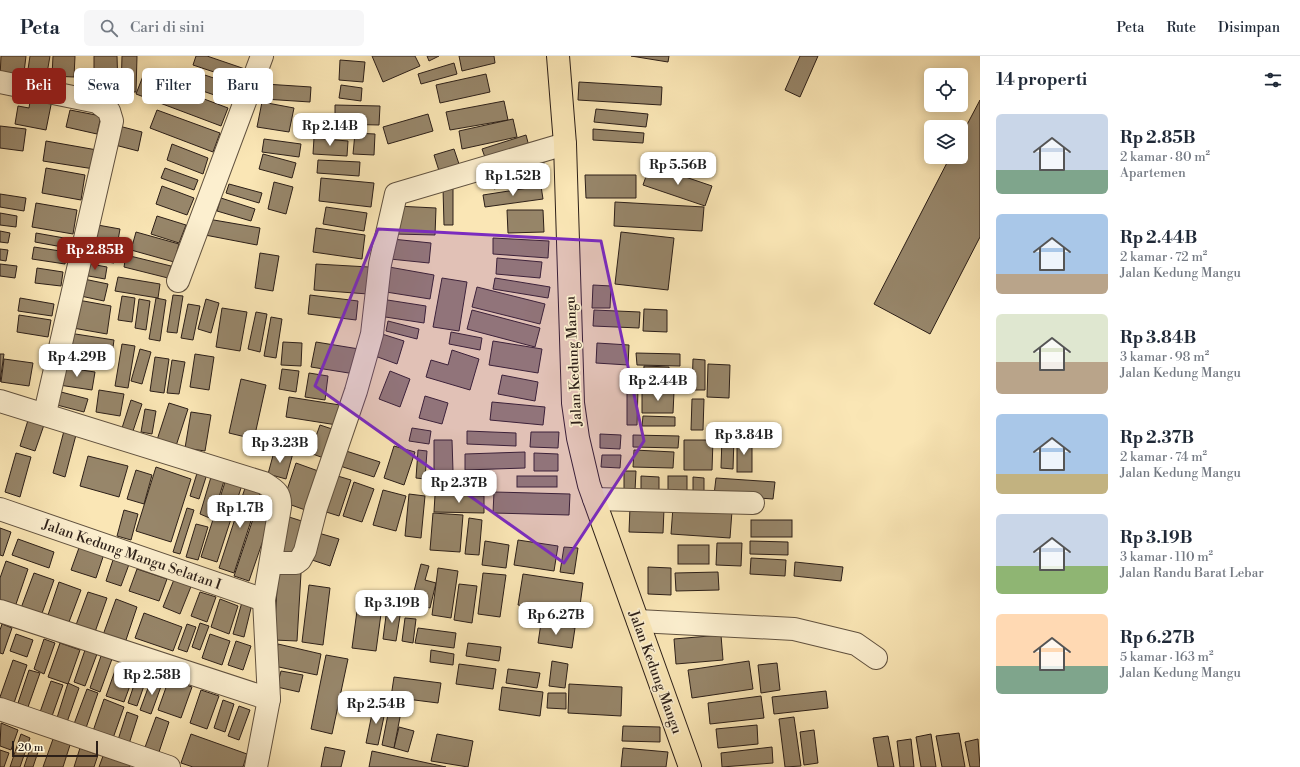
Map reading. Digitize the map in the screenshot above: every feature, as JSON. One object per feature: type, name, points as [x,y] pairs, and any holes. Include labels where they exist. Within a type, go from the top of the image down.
[{"type":"main road","name":"Jalan Kedung Mangu","points":[[558,56],[565,144],[573,404],[578,438],[589,485],[690,767]]},
{"type":"street","points":[[178,281],[262,56]]},
{"type":"street","points":[[0,82],[97,102],[109,111],[112,121],[44,413]]},
{"type":"street","points":[[270,563],[296,563],[300,560],[305,551],[316,508],[356,391],[372,334],[380,264],[396,194],[565,144]]},
{"type":"street","points":[[0,401],[44,413],[116,438],[264,483],[278,492],[280,500],[264,600],[269,700],[256,767]]},
{"type":"street","points":[[594,499],[754,503]]},
{"type":"street","name":"Jalan Kedung Mangu Selatan I","points":[[0,509],[264,600]]},
{"type":"street","points":[[0,610],[269,700]]},
{"type":"street","points":[[638,621],[658,620],[794,629],[856,644],[876,658]]},
{"type":"street","points":[[0,709],[169,767]]},
{"type":"highlighted area","points":[[378,229],[601,241],[644,441],[564,563],[315,386]]},
{"type":"building","points":[[1,56],[26,56],[25,68],[12,68],[12,80],[0,78]]},
{"type":"building","points":[[30,56],[50,56],[48,68],[28,68]]},
{"type":"building","points":[[53,56],[75,56],[74,77],[66,77],[66,68],[52,68]]},
{"type":"building","points":[[94,56],[117,56],[117,68],[94,68]]},
{"type":"building","points":[[122,56],[137,56],[136,92],[134,92],[134,68],[122,68]]},
{"type":"building","points":[[196,56],[207,56],[242,68],[213,68],[213,72],[193,65]]},
{"type":"building","points":[[372,56],[415,56],[420,66],[383,82]]},
{"type":"building","points":[[427,56],[439,56],[429,61]]},
{"type":"building","points":[[459,56],[494,56],[495,63],[462,71]]},
{"type":"building","points":[[631,56],[669,56],[668,62]]},
{"type":"building","points":[[800,56],[818,56],[800,97],[785,90]]},
{"type":"building","points":[[340,60],[365,62],[363,82],[339,80]]},
{"type":"building","points":[[454,63],[457,74],[421,84],[418,74]]},
{"type":"building","points":[[486,74],[490,92],[440,103],[436,85]]},
{"type":"building","points":[[205,75],[213,78],[213,95],[205,92]]},
{"type":"building","points":[[142,79],[142,96],[136,94]]},
{"type":"building","points":[[579,82],[662,87],[661,105],[578,100]]},
{"type":"building","points":[[273,85],[311,87],[310,102],[273,100]]},
{"type":"building","points":[[341,85],[362,88],[361,101],[339,98]]},
{"type":"building","points":[[205,99],[213,102],[213,104],[228,108],[221,126],[163,104],[205,104]]},
{"type":"building","points":[[980,100],[980,237],[930,334],[874,304],[946,164],[968,164],[968,123]]},
{"type":"building","points":[[504,101],[508,120],[450,130],[446,112]]},
{"type":"building","points":[[30,104],[51,104],[46,130],[15,124],[18,106],[29,108]]},
{"type":"building","points":[[262,104],[273,104],[294,108],[289,132],[257,127]]},
{"type":"building","points":[[335,105],[380,106],[379,125],[335,124]]},
{"type":"building","points":[[596,109],[648,114],[646,127],[594,122]]},
{"type":"building","points":[[70,110],[101,116],[97,134],[66,127]]},
{"type":"building","points":[[157,110],[220,133],[213,152],[150,128]]},
{"type":"building","points":[[428,114],[433,131],[388,144],[383,127]]},
{"type":"building","points":[[513,119],[517,137],[462,149],[459,131]]},
{"type":"building","points":[[0,126],[26,129],[23,151],[0,148]]},
{"type":"building","points":[[119,126],[142,132],[138,151],[115,145]]},
{"type":"building","points":[[593,129],[644,133],[643,143],[593,140]]},
{"type":"building","points":[[355,133],[375,134],[374,155],[353,154]]},
{"type":"building","points":[[526,135],[530,150],[487,163],[482,149]]},
{"type":"building","points":[[314,138],[348,141],[347,156],[313,154]]},
{"type":"building","points":[[264,139],[301,144],[299,157],[262,152]]},
{"type":"building","points":[[46,141],[97,150],[94,169],[43,161]]},
{"type":"building","points":[[172,144],[208,158],[203,174],[167,160]]},
{"type":"building","points":[[454,149],[460,167],[440,174],[434,155]]},
{"type":"building","points":[[263,154],[296,163],[292,178],[259,169]]},
{"type":"building","points":[[542,156],[547,174],[494,189],[489,172]]},
{"type":"building","points":[[318,160],[360,162],[359,176],[317,173]]},
{"type":"building","points":[[650,165],[712,186],[705,206],[643,185]]},
{"type":"building","points":[[46,168],[85,175],[81,200],[42,193]]},
{"type":"building","points":[[165,168],[198,180],[194,190],[161,178]]},
{"type":"building","points":[[585,175],[636,175],[636,198],[586,198]]},
{"type":"building","points":[[321,178],[374,183],[371,207],[319,201]]},
{"type":"building","points":[[274,182],[293,187],[286,214],[268,209]]},
{"type":"building","points":[[229,184],[262,193],[259,203],[226,193]]},
{"type":"building","points":[[162,186],[194,198],[187,215],[156,204]]},
{"type":"building","points":[[541,186],[543,199],[485,207],[483,195]]},
{"type":"building","points":[[443,188],[453,188],[453,225],[444,225]]},
{"type":"building","points":[[0,194],[26,198],[24,211],[0,207]]},
{"type":"building","points":[[221,198],[255,209],[251,221],[217,211]]},
{"type":"building","points":[[615,202],[704,207],[702,231],[614,226]]},
{"type":"building","points":[[36,203],[77,210],[73,234],[32,227]]},
{"type":"building","points":[[396,206],[436,208],[435,235],[395,234]]},
{"type":"building","points":[[326,207],[367,213],[364,231],[323,224]]},
{"type":"building","points":[[507,210],[543,210],[544,232],[508,233]]},
{"type":"building","points":[[0,213],[17,216],[16,227],[0,225]]},
{"type":"building","points":[[157,216],[186,225],[179,243],[151,234]]},
{"type":"building","points":[[208,219],[260,228],[257,245],[205,235]]},
{"type":"building","points":[[92,224],[120,229],[114,263],[87,259]]},
{"type":"building","points":[[316,228],[365,235],[362,259],[313,252]]},
{"type":"building","points":[[0,231],[10,233],[8,243],[0,242]]},
{"type":"building","points":[[136,232],[179,244],[174,262],[131,250]]},
{"type":"building","points":[[621,232],[674,238],[668,290],[615,284]]},
{"type":"building","points":[[36,233],[70,239],[68,248],[35,242]]},
{"type":"building","points":[[493,238],[549,241],[548,258],[493,254]]},
{"type":"building","points":[[392,239],[431,243],[429,263],[390,259]]},
{"type":"building","points":[[34,247],[67,252],[65,264],[32,259]]},
{"type":"building","points":[[0,249],[8,250],[6,261],[0,260]]},
{"type":"building","points":[[260,253],[279,256],[273,291],[255,288]]},
{"type":"building","points":[[126,255],[171,266],[168,278],[124,267]]},
{"type":"building","points":[[497,258],[542,262],[540,278],[496,274]]},
{"type":"building","points":[[85,263],[107,267],[105,279],[83,275]]},
{"type":"building","points":[[0,264],[17,266],[15,278],[0,276]]},
{"type":"building","points":[[316,264],[369,267],[368,294],[314,290]]},
{"type":"building","points":[[389,267],[434,275],[430,299],[386,292]]},
{"type":"building","points":[[37,268],[63,272],[61,286],[35,283]]},
{"type":"building","points":[[118,277],[160,284],[158,298],[115,291]]},
{"type":"building","points":[[79,278],[108,284],[104,301],[76,295]]},
{"type":"building","points":[[442,278],[467,282],[459,331],[433,327]]},
{"type":"building","points":[[495,278],[550,287],[548,298],[493,289]]},
{"type":"building","points":[[593,285],[611,286],[610,308],[592,308]]},
{"type":"building","points":[[477,287],[545,304],[540,324],[472,307]]},
{"type":"building","points":[[173,295],[183,296],[177,333],[167,332]]},
{"type":"building","points":[[310,295],[358,301],[356,320],[308,314]]},
{"type":"building","points":[[122,296],[135,298],[132,322],[118,320]]},
{"type":"building","points":[[20,298],[54,304],[52,316],[18,311]]},
{"type":"building","points":[[156,298],[166,300],[160,341],[149,339]]},
{"type":"building","points":[[139,299],[150,301],[146,330],[135,328]]},
{"type":"building","points":[[206,299],[219,303],[211,333],[198,329]]},
{"type":"building","points":[[381,299],[426,306],[424,323],[379,316]]},
{"type":"building","points":[[78,300],[111,306],[107,334],[73,328]]},
{"type":"building","points":[[188,304],[200,306],[193,340],[181,338]]},
{"type":"building","points":[[222,308],[247,312],[240,351],[216,347]]},
{"type":"building","points":[[644,309],[667,310],[667,332],[643,331]]},
{"type":"building","points":[[472,310],[540,328],[535,347],[467,329]]},
{"type":"building","points":[[594,310],[640,312],[639,328],[593,326]]},
{"type":"building","points":[[256,312],[267,314],[260,352],[248,349]]},
{"type":"building","points":[[19,315],[51,320],[48,337],[17,332]]},
{"type":"building","points":[[271,317],[282,319],[276,358],[264,356]]},
{"type":"building","points":[[388,321],[419,329],[417,339],[386,331]]},
{"type":"building","points":[[451,332],[482,338],[480,350],[449,344]]},
{"type":"building","points":[[69,333],[114,340],[110,369],[64,362]]},
{"type":"building","points":[[382,334],[404,341],[397,364],[375,356]]},
{"type":"building","points":[[493,341],[542,349],[538,373],[489,365]]},
{"type":"building","points":[[283,342],[302,343],[301,366],[281,365]]},
{"type":"building","points":[[316,342],[359,349],[355,374],[311,367]]},
{"type":"building","points":[[597,343],[629,345],[628,365],[596,363]]},
{"type":"building","points":[[122,344],[135,346],[128,388],[115,386]]},
{"type":"building","points":[[140,349],[151,352],[142,384],[131,381]]},
{"type":"building","points":[[452,350],[479,359],[470,390],[426,377],[431,360],[448,365]]},
{"type":"building","points":[[636,353],[680,354],[680,366],[637,365]]},
{"type":"building","points":[[0,354],[4,354],[0,382]]},
{"type":"building","points":[[195,354],[214,357],[209,390],[190,387]]},
{"type":"building","points":[[155,357],[169,359],[164,393],[150,391]]},
{"type":"building","points":[[4,359],[33,363],[29,386],[1,382]]},
{"type":"building","points":[[693,359],[705,360],[705,390],[692,390]]},
{"type":"building","points":[[172,360],[185,362],[179,394],[167,393]]},
{"type":"building","points":[[708,364],[730,365],[729,398],[707,397]]},
{"type":"building","points":[[644,366],[669,367],[668,387],[643,386]]},
{"type":"building","points":[[61,367],[95,372],[92,390],[59,385]]},
{"type":"building","points":[[282,369],[299,371],[296,392],[279,389]]},
{"type":"building","points":[[390,371],[410,379],[400,407],[379,399]]},
{"type":"building","points":[[309,373],[328,376],[325,400],[305,397]]},
{"type":"building","points":[[502,375],[538,382],[535,401],[498,394]]},
{"type":"building","points":[[241,379],[266,385],[254,439],[229,433]]},
{"type":"building","points":[[627,388],[638,389],[637,425],[627,425]]},
{"type":"building","points":[[99,390],[124,394],[120,416],[96,412]]},
{"type":"building","points":[[61,392],[88,399],[84,412],[57,405]]},
{"type":"building","points":[[642,392],[674,392],[673,413],[642,413]]},
{"type":"building","points":[[425,396],[448,403],[442,424],[419,418]]},
{"type":"building","points":[[289,397],[340,405],[337,425],[286,417]]},
{"type":"building","points":[[692,399],[704,399],[703,430],[691,430]]},
{"type":"building","points":[[131,400],[142,404],[133,431],[122,428]]},
{"type":"building","points":[[492,402],[545,407],[543,425],[490,420]]},
{"type":"building","points":[[169,403],[188,409],[176,446],[157,440]]},
{"type":"building","points":[[145,409],[156,411],[152,434],[141,432]]},
{"type":"building","points":[[191,412],[211,415],[205,451],[185,448]]},
{"type":"building","points":[[643,416],[675,417],[675,426],[642,426]]},
{"type":"building","points":[[29,417],[45,422],[35,451],[20,446]]},
{"type":"building","points":[[320,425],[338,431],[329,460],[310,453]]},
{"type":"building","points":[[65,427],[77,431],[65,477],[53,473]]},
{"type":"building","points":[[412,428],[431,431],[429,444],[409,441]]},
{"type":"building","points":[[467,431],[516,433],[516,446],[467,444]]},
{"type":"building","points":[[531,432],[559,432],[558,448],[530,447]]},
{"type":"building","points":[[600,434],[621,435],[620,449],[600,448]]},
{"type":"building","points":[[633,435],[679,436],[678,448],[633,447]]},
{"type":"building","points":[[722,437],[734,438],[733,469],[721,468]]},
{"type":"building","points":[[434,440],[452,440],[453,471],[434,471]]},
{"type":"building","points":[[684,440],[713,440],[712,470],[684,470]]},
{"type":"building","points":[[737,441],[752,441],[752,472],[737,472]]},
{"type":"building","points":[[394,446],[415,452],[404,485],[384,478]]},
{"type":"building","points":[[275,448],[293,453],[286,479],[268,474]]},
{"type":"building","points":[[343,450],[380,462],[374,477],[337,465]]},
{"type":"building","points":[[418,450],[427,451],[425,479],[416,478]]},
{"type":"building","points":[[634,450],[674,452],[673,468],[633,467]]},
{"type":"building","points":[[525,452],[525,468],[465,470],[465,454]]},
{"type":"building","points":[[16,453],[31,457],[20,497],[5,492]]},
{"type":"building","points":[[534,453],[558,454],[558,471],[534,471]]},
{"type":"building","points":[[602,455],[621,455],[620,468],[601,467]]},
{"type":"building","points":[[88,456],[128,466],[119,497],[80,486]]},
{"type":"building","points":[[296,463],[321,472],[308,511],[283,502]]},
{"type":"building","points":[[156,467],[191,479],[171,542],[136,531]]},
{"type":"building","points":[[136,470],[152,475],[144,504],[127,499]]},
{"type":"building","points":[[198,470],[207,474],[199,499],[190,496]]},
{"type":"building","points":[[624,471],[636,471],[635,491],[624,490]]},
{"type":"building","points":[[331,474],[351,480],[339,516],[320,510]]},
{"type":"building","points":[[517,476],[557,476],[557,487],[517,487]]},
{"type":"building","points":[[641,476],[659,477],[659,494],[641,494]]},
{"type":"building","points":[[668,476],[687,476],[687,496],[668,496]]},
{"type":"building","points":[[211,477],[224,481],[212,519],[200,514]]},
{"type":"building","points":[[472,477],[473,491],[445,493],[444,478]]},
{"type":"building","points":[[693,477],[704,478],[704,499],[693,499]]},
{"type":"building","points":[[716,478],[775,482],[773,499],[714,495]]},
{"type":"building","points":[[226,479],[242,485],[217,562],[201,557]]},
{"type":"building","points":[[354,482],[374,489],[362,522],[343,516]]},
{"type":"building","points":[[246,485],[261,490],[234,573],[219,568]]},
{"type":"building","points":[[383,490],[406,496],[396,531],[373,525]]},
{"type":"building","points":[[262,492],[278,497],[249,581],[234,576]]},
{"type":"building","points":[[494,492],[570,494],[569,515],[493,513]]},
{"type":"building","points":[[409,494],[425,496],[421,538],[405,536]]},
{"type":"building","points":[[435,495],[484,496],[484,513],[434,512]]},
{"type":"building","points":[[630,507],[664,509],[663,533],[629,532]]},
{"type":"building","points":[[673,507],[732,511],[730,538],[671,534]]},
{"type":"building","points":[[187,508],[194,510],[180,554],[173,552]]},
{"type":"building","points":[[124,510],[138,514],[131,540],[117,536]]},
{"type":"building","points":[[433,513],[463,515],[460,552],[430,550]]},
{"type":"building","points":[[286,516],[308,523],[297,559],[275,552]]},
{"type":"building","points":[[469,518],[482,520],[479,555],[465,554]]},
{"type":"building","points":[[751,520],[792,520],[792,537],[751,537]]},
{"type":"building","points":[[196,524],[208,527],[198,560],[186,557]]},
{"type":"building","points":[[0,528],[11,532],[3,556],[0,555]]},
{"type":"building","points":[[315,532],[339,539],[330,566],[306,558]]},
{"type":"building","points":[[18,539],[54,552],[49,568],[12,555]]},
{"type":"building","points":[[518,540],[558,546],[554,571],[514,565]]},
{"type":"building","points":[[485,541],[509,545],[506,568],[482,565]]},
{"type":"building","points":[[750,541],[788,542],[788,555],[750,554]]},
{"type":"building","points":[[717,543],[742,543],[741,566],[716,565]]},
{"type":"building","points":[[80,545],[104,554],[96,578],[71,570]]},
{"type":"building","points":[[678,545],[709,545],[709,564],[678,564]]},
{"type":"building","points":[[564,547],[578,548],[574,574],[560,572]]},
{"type":"building","points":[[115,554],[131,559],[121,586],[106,581]]},
{"type":"building","points":[[751,558],[786,560],[785,576],[750,574]]},
{"type":"building","points":[[6,561],[28,569],[15,607],[0,602],[0,578]]},
{"type":"building","points":[[795,562],[843,567],[841,581],[794,576]]},
{"type":"building","points":[[421,564],[429,566],[425,580],[436,583],[430,608],[411,603]]},
{"type":"building","points":[[648,567],[671,568],[671,595],[648,594]]},
{"type":"building","points":[[438,568],[458,571],[451,618],[432,615]]},
{"type":"building","points":[[137,569],[167,579],[159,601],[129,591]]},
{"type":"building","points":[[278,572],[301,573],[297,641],[274,640]]},
{"type":"building","points":[[718,572],[719,590],[676,591],[675,573]]},
{"type":"building","points":[[34,573],[54,580],[41,616],[21,608]]},
{"type":"building","points":[[483,573],[506,575],[500,617],[478,614]]},
{"type":"building","points":[[523,574],[583,583],[579,613],[518,605]]},
{"type":"building","points":[[175,577],[192,584],[180,614],[163,607]]},
{"type":"building","points":[[59,582],[81,590],[69,622],[48,615]]},
{"type":"building","points":[[459,584],[477,586],[472,623],[454,620]]},
{"type":"building","points":[[309,585],[330,588],[323,645],[302,642]]},
{"type":"building","points":[[88,592],[107,598],[95,632],[76,625]]},
{"type":"building","points":[[200,592],[216,597],[207,622],[191,616]]},
{"type":"building","points":[[359,596],[383,599],[376,651],[352,648]]},
{"type":"building","points":[[116,599],[137,607],[125,643],[103,635]]},
{"type":"building","points":[[220,599],[238,606],[229,634],[211,627]]},
{"type":"building","points":[[242,602],[252,604],[244,637],[233,634]]},
{"type":"building","points":[[387,608],[401,610],[396,641],[383,639]]},
{"type":"building","points":[[144,613],[182,627],[173,651],[135,638]]},
{"type":"building","points":[[405,618],[416,619],[413,643],[402,641]]},
{"type":"building","points":[[200,623],[209,626],[200,650],[192,647]]},
{"type":"building","points":[[541,623],[575,628],[572,648],[538,643]]},
{"type":"building","points":[[2,624],[12,628],[3,654],[0,653],[0,630]]},
{"type":"building","points":[[187,624],[196,627],[187,652],[178,649]]},
{"type":"building","points":[[418,628],[456,633],[454,648],[415,643]]},
{"type":"building","points":[[16,634],[33,640],[27,657],[10,651]]},
{"type":"building","points":[[210,634],[230,641],[222,665],[202,658]]},
{"type":"building","points":[[721,635],[723,660],[676,664],[674,639]]},
{"type":"building","points":[[44,639],[55,643],[44,674],[34,669]]},
{"type":"building","points":[[236,641],[251,646],[243,670],[228,665]]},
{"type":"building","points":[[60,643],[80,650],[68,684],[48,677]]},
{"type":"building","points":[[468,643],[501,647],[499,661],[466,656]]},
{"type":"building","points":[[278,644],[321,654],[317,675],[274,666]]},
{"type":"building","points":[[85,650],[97,654],[85,686],[74,682]]},
{"type":"building","points":[[431,650],[454,654],[453,665],[430,662]]},
{"type":"building","points":[[326,655],[348,659],[332,734],[311,729]]},
{"type":"building","points":[[101,656],[112,659],[100,692],[90,688]]},
{"type":"building","points":[[13,660],[27,665],[13,706],[0,701],[0,697]]},
{"type":"building","points":[[552,661],[568,664],[565,688],[549,686]]},
{"type":"building","points":[[749,661],[753,689],[692,698],[688,670]]},
{"type":"building","points":[[777,663],[780,690],[761,693],[758,665]]},
{"type":"building","points":[[459,664],[496,669],[493,689],[456,684]]},
{"type":"building","points":[[117,665],[135,672],[124,702],[106,696]]},
{"type":"building","points":[[508,669],[540,673],[537,688],[506,683]]},
{"type":"building","points":[[29,670],[40,673],[28,707],[18,703]]},
{"type":"building","points":[[281,671],[303,675],[299,692],[277,687]]},
{"type":"building","points":[[138,673],[147,677],[137,706],[128,703]]},
{"type":"building","points":[[152,677],[163,681],[151,714],[140,710]]},
{"type":"building","points":[[394,677],[441,683],[438,703],[391,697]]},
{"type":"building","points":[[169,679],[192,687],[181,718],[158,710]]},
{"type":"building","points":[[51,681],[63,685],[51,719],[39,715]]},
{"type":"building","points":[[68,683],[79,688],[66,725],[56,721]]},
{"type":"building","points":[[569,684],[622,687],[621,716],[568,713]]},
{"type":"building","points":[[502,687],[543,692],[540,716],[499,710]]},
{"type":"building","points":[[87,689],[98,693],[86,728],[74,724]]},
{"type":"building","points":[[201,690],[219,696],[207,729],[190,723]]},
{"type":"building","points":[[826,691],[828,708],[774,714],[772,697]]},
{"type":"building","points":[[548,693],[566,693],[566,709],[547,708]]},
{"type":"building","points":[[761,696],[764,718],[710,724],[708,703]]},
{"type":"building","points":[[104,699],[124,707],[112,741],[92,734]]},
{"type":"building","points":[[223,700],[234,704],[225,732],[214,728]]},
{"type":"building","points":[[374,704],[386,707],[378,745],[366,743]]},
{"type":"building","points":[[390,704],[402,707],[394,748],[382,745]]},
{"type":"building","points":[[239,706],[250,710],[239,740],[228,736]]},
{"type":"building","points":[[127,712],[138,716],[128,747],[117,743]]},
{"type":"building","points":[[156,717],[169,722],[158,755],[144,750]]},
{"type":"building","points":[[794,717],[801,766],[785,767],[779,719]]},
{"type":"building","points":[[1,723],[18,730],[11,750],[0,746]]},
{"type":"building","points":[[757,725],[758,744],[718,748],[716,729]]},
{"type":"building","points":[[623,726],[660,727],[660,742],[622,741]]},
{"type":"building","points":[[399,727],[414,731],[408,752],[394,748]]},
{"type":"building","points":[[814,730],[818,763],[804,765],[800,732]]},
{"type":"building","points":[[959,733],[965,767],[942,767],[936,736]]},
{"type":"building","points":[[21,734],[30,738],[20,767],[10,767]]},
{"type":"building","points":[[191,734],[247,754],[243,767],[193,767],[181,763]]},
{"type":"building","points":[[437,734],[473,741],[468,767],[431,761]]},
{"type":"building","points":[[931,734],[936,767],[921,767],[916,737]]},
{"type":"building","points":[[888,736],[894,767],[878,767],[873,738]]},
{"type":"building","points":[[53,739],[70,745],[63,767],[43,767]]},
{"type":"building","points":[[911,739],[914,767],[900,767],[897,741]]},
{"type":"building","points":[[978,739],[980,767],[970,767],[965,742]]},
{"type":"building","points":[[325,747],[345,751],[341,767],[321,767]]},
{"type":"building","points":[[772,747],[773,763],[722,767],[721,753]]},
{"type":"building","points":[[80,748],[98,755],[94,767],[74,767]]},
{"type":"building","points":[[623,748],[668,752],[666,767],[621,767]]},
{"type":"building","points":[[30,749],[38,752],[33,767],[24,767]]},
{"type":"building","points":[[0,750],[9,753],[4,767],[0,767]]},
{"type":"building","points":[[372,751],[446,767],[369,767]]},
{"type":"building","points":[[103,756],[130,765],[130,767],[99,767]]}]
